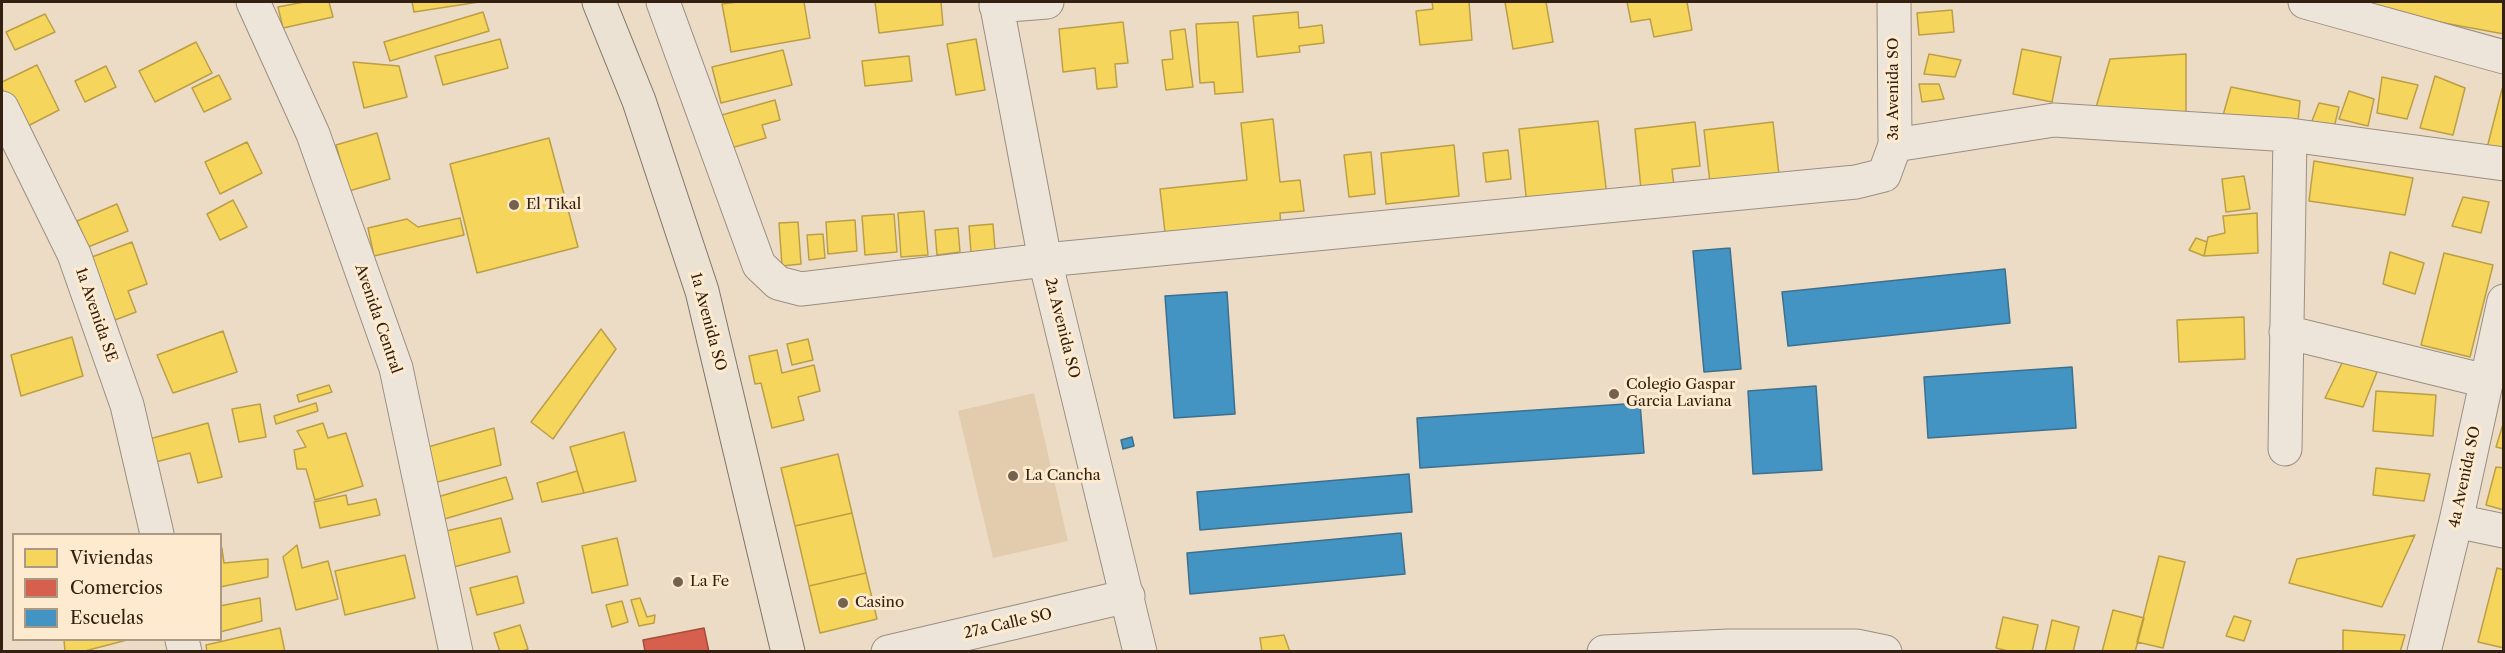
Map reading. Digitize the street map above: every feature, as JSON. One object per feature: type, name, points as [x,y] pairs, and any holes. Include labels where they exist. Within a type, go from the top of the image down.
[{"type":"highway","name":"1a Avenida SO","points":[[599,2],[639,101],[702,291],[788,651]]},
{"type":"street","name":"Avenida Central","points":[[253,2],[313,134],[396,368],[456,651]]},
{"type":"street","points":[[663,2],[759,265],[778,283],[801,289],[1045,260],[1856,182],[1890,160],[2054,120],[2290,135],[2504,164]]},
{"type":"street","points":[[996,4],[1047,2]]},
{"type":"street","name":"3a Avenida SO","points":[[1890,160],[1894,2]]},
{"type":"street","points":[[2305,2],[2504,57]]},
{"type":"street","name":"2a Avenida SO","points":[[996,4],[1045,260],[1140,651]]},
{"type":"street","name":"1a Avenida SE","points":[[2,108],[74,254],[127,405],[157,533]]},
{"type":"street","points":[[2285,449],[2290,135]]},
{"type":"street","name":"4a Avenida SO","points":[[2424,651],[2456,521],[2503,306]]},
{"type":"street","points":[[2286,332],[2486,381]]},
{"type":"street","points":[[2456,521],[2504,531]]},
{"type":"street","name":"27a Calle SO","points":[[888,651],[1128,596]]},
{"type":"street","points":[[1604,651],[1763,646],[1856,646],[1885,651]]},
{"type":"shaded area","name":"La Cancha","points":[[1034,393],[1068,541],[993,558],[958,411]]},
{"type":"building: Viviendas","points":[[304,2],[329,2],[333,17],[283,28],[278,7]]},
{"type":"building: Viviendas","points":[[412,2],[479,2],[414,12]]},
{"type":"building: Viviendas","points":[[804,2],[810,38],[731,52],[722,4]]},
{"type":"building: Viviendas","points":[[875,2],[941,2],[943,25],[879,33]]},
{"type":"building: Viviendas","points":[[1432,2],[1469,2],[1472,40],[1420,45],[1416,11],[1433,9]]},
{"type":"building: Viviendas","points":[[1505,2],[1546,2],[1553,42],[1513,49]]},
{"type":"building: Viviendas","points":[[1627,2],[1687,2],[1692,30],[1654,37],[1650,19],[1631,22]]},
{"type":"building: Viviendas","points":[[2370,2],[2504,2],[2504,34],[2368,9]]},
{"type":"building: Viviendas","points":[[1952,10],[1954,32],[1919,35],[1917,13]]},
{"type":"building: Viviendas","points":[[483,12],[489,31],[390,61],[384,42]]},
{"type":"building: Viviendas","points":[[1298,12],[1299,28],[1322,25],[1324,43],[1299,46],[1300,52],[1257,57],[1253,16]]},
{"type":"building: Viviendas","points":[[45,14],[55,32],[15,50],[6,32]]},
{"type":"building: Viviendas","points":[[1123,22],[1128,63],[1115,64],[1117,87],[1097,89],[1095,68],[1063,72],[1059,29]]},
{"type":"building: Viviendas","points":[[1238,22],[1243,92],[1215,94],[1214,82],[1200,83],[1196,24]]},
{"type":"building: Viviendas","points":[[1185,29],[1193,87],[1166,90],[1162,60],[1173,59],[1170,31]]},
{"type":"building: Viviendas","points":[[500,39],[508,68],[443,85],[435,56]]},
{"type":"building: Viviendas","points":[[976,39],[985,90],[956,95],[947,44]]},
{"type":"building: Viviendas","points":[[196,42],[212,73],[155,102],[139,71]]},
{"type":"building: Viviendas","points":[[2022,49],[2061,57],[2052,102],[2013,94]]},
{"type":"building: Viviendas","points":[[783,50],[792,85],[721,103],[712,67]]},
{"type":"building: Viviendas","points":[[1929,54],[1961,60],[1955,77],[1924,74]]},
{"type":"building: Viviendas","points":[[2186,54],[2186,118],[2093,118],[2110,59]]},
{"type":"building: Viviendas","points":[[909,56],[912,81],[865,86],[862,61]]},
{"type":"building: Viviendas","points":[[353,62],[399,66],[407,97],[364,108]]},
{"type":"building: Viviendas","points":[[37,65],[59,110],[22,129],[2,88],[2,82]]},
{"type":"building: Viviendas","points":[[106,66],[116,87],[85,102],[75,81]]},
{"type":"building: Viviendas","points":[[219,75],[231,99],[204,112],[192,88]]},
{"type":"building: Viviendas","points":[[2435,76],[2465,88],[2453,135],[2420,128]]},
{"type":"building: Viviendas","points":[[2382,77],[2418,85],[2407,119],[2377,113]]},
{"type":"building: Viviendas","points":[[1919,84],[1939,84],[1944,99],[1922,102]]},
{"type":"building: Viviendas","points":[[2231,87],[2300,101],[2297,131],[2222,119]]},
{"type":"building: Viviendas","points":[[2502,89],[2504,89],[2504,152],[2487,148]]},
{"type":"building: Viviendas","points":[[2349,91],[2374,99],[2368,126],[2339,119]]},
{"type":"building: Viviendas","points":[[775,100],[780,120],[762,125],[766,138],[731,148],[722,115]]},
{"type":"building: Viviendas","points":[[2319,103],[2339,107],[2332,136],[2308,131]]},
{"type":"building: Viviendas","points":[[1273,119],[1280,182],[1300,180],[1304,211],[1280,213],[1281,228],[1166,241],[1160,189],[1247,180],[1241,123]]},
{"type":"building: Viviendas","points":[[1598,121],[1607,196],[1527,205],[1519,129]]},
{"type":"building: Viviendas","points":[[1695,122],[1700,166],[1672,169],[1674,186],[1641,189],[1635,129]]},
{"type":"building: Viviendas","points":[[1773,122],[1779,175],[1710,183],[1704,130]]},
{"type":"building: Viviendas","points":[[377,133],[390,179],[349,191],[336,145]]},
{"type":"building: Viviendas","name":"El Tikal","points":[[549,138],[578,247],[477,273],[450,164]]},
{"type":"building: Viviendas","points":[[247,142],[262,173],[220,194],[205,162]]},
{"type":"building: Viviendas","points":[[1454,145],[1459,196],[1386,204],[1381,153]]},
{"type":"building: Viviendas","points":[[1508,150],[1511,179],[1486,182],[1483,153]]},
{"type":"building: Viviendas","points":[[1371,152],[1375,194],[1349,197],[1344,155]]},
{"type":"building: Viviendas","points":[[2314,161],[2413,178],[2405,215],[2309,201]]},
{"type":"building: Viviendas","points":[[2244,176],[2250,209],[2226,212],[2222,179]]},
{"type":"building: Viviendas","points":[[2463,197],[2489,202],[2481,233],[2452,226]]},
{"type":"building: Viviendas","points":[[233,200],[247,227],[220,240],[207,214]]},
{"type":"building: Viviendas","points":[[117,204],[128,231],[88,247],[77,221]]},
{"type":"building: Viviendas","points":[[924,211],[928,255],[901,257],[898,213]]},
{"type":"building: Viviendas","points":[[2257,213],[2258,253],[2204,256],[2208,237],[2225,233],[2223,216]]},
{"type":"building: Viviendas","points":[[894,214],[897,252],[865,255],[862,216]]},
{"type":"building: Viviendas","points":[[460,218],[464,235],[374,256],[368,228],[407,219],[418,227]]},
{"type":"building: Viviendas","points":[[855,220],[857,251],[828,254],[826,222]]},
{"type":"building: Viviendas","points":[[798,222],[801,264],[782,266],[779,223]]},
{"type":"building: Viviendas","points":[[993,224],[995,250],[971,252],[969,226]]},
{"type":"building: Viviendas","points":[[958,228],[960,252],[937,255],[935,230]]},
{"type":"building: Viviendas","points":[[823,234],[825,258],[809,260],[807,235]]},
{"type":"building: Viviendas","points":[[2196,238],[2207,242],[2204,256],[2189,250]]},
{"type":"building: Viviendas","points":[[132,242],[147,284],[128,291],[136,312],[115,320],[92,257]]},
{"type":"building: Viviendas","points":[[2390,252],[2424,263],[2415,294],[2383,284]]},
{"type":"building: Viviendas","points":[[2444,253],[2493,265],[2470,357],[2421,345]]},
{"type":"building: Viviendas","points":[[2244,317],[2245,359],[2179,362],[2177,320]]},
{"type":"building: Viviendas","points":[[601,329],[616,349],[553,439],[531,422]]},
{"type":"building: Viviendas","points":[[223,331],[237,372],[173,393],[157,355]]},
{"type":"building: Viviendas","points":[[72,337],[83,376],[21,396],[11,355]]},
{"type":"building: Viviendas","points":[[808,339],[813,360],[792,365],[787,344]]},
{"type":"building: Viviendas","points":[[777,350],[782,373],[814,365],[820,391],[798,397],[804,420],[772,428],[761,383],[755,384],[749,356]]},
{"type":"building: Viviendas","points":[[2344,359],[2379,367],[2363,407],[2325,398]]},
{"type":"building: Viviendas","points":[[329,385],[332,392],[299,402],[297,395]]},
{"type":"building: Viviendas","points":[[2376,391],[2436,395],[2433,436],[2373,431]]},
{"type":"building: Viviendas","points":[[316,403],[318,411],[276,424],[274,416]]},
{"type":"building: Viviendas","points":[[260,404],[266,437],[239,442],[232,409]]},
{"type":"building: Viviendas","points":[[2504,421],[2504,449],[2496,447]]},
{"type":"building: Viviendas","points":[[208,423],[222,477],[198,483],[190,453],[148,464],[142,441]]},
{"type":"building: Viviendas","points":[[323,423],[328,438],[346,433],[363,486],[315,500],[306,469],[297,469],[294,450],[306,447],[297,431]]},
{"type":"building: Viviendas","points":[[494,428],[501,465],[430,484],[428,447]]},
{"type":"building: Viviendas","points":[[624,432],[636,481],[584,493],[570,447]]},
{"type":"building: Viviendas","points":[[838,454],[852,513],[795,526],[781,468]]},
{"type":"building: Viviendas","points":[[2496,467],[2504,468],[2504,510],[2486,505]]},
{"type":"building: Viviendas","points":[[2376,468],[2430,474],[2424,501],[2373,495]]},
{"type":"building: Viviendas","points":[[577,471],[584,493],[542,502],[537,483]]},
{"type":"building: Viviendas","points":[[506,477],[513,499],[441,520],[434,498]]},
{"type":"building: Viviendas","points":[[346,495],[348,505],[376,499],[380,515],[320,528],[314,502]]},
{"type":"building: Viviendas","points":[[852,513],[866,573],[809,586],[795,526]]},
{"type":"building: Viviendas","points":[[501,518],[510,552],[450,568],[442,532]]},
{"type":"building: Viviendas","points":[[2415,535],[2382,607],[2289,583],[2297,559]]},
{"type":"building: Viviendas","points":[[617,538],[628,585],[592,593],[582,546]]},
{"type":"building: Viviendas","points":[[297,545],[302,568],[328,561],[338,599],[296,610],[283,557]]},
{"type":"building: Viviendas","points":[[222,548],[224,563],[268,559],[268,577],[222,587]]},
{"type":"building: Viviendas","points":[[405,555],[415,598],[345,615],[335,571]]},
{"type":"building: Viviendas","points":[[2159,556],[2185,562],[2163,648],[2137,642]]},
{"type":"building: Viviendas","points":[[2497,568],[2504,570],[2504,648],[2478,642]]},
{"type":"building: Viviendas","name":"Casino","points":[[866,573],[877,619],[820,633],[809,586]]},
{"type":"building: Viviendas","points":[[517,576],[524,603],[477,615],[470,588]]},
{"type":"building: Viviendas","points":[[260,598],[262,621],[222,631],[222,606]]},
{"type":"building: Viviendas","points":[[640,598],[647,617],[655,615],[654,623],[639,626],[631,600]]},
{"type":"building: Viviendas","points":[[622,601],[628,622],[612,627],[606,605]]},
{"type":"building: Viviendas","points":[[2113,610],[2144,618],[2135,652],[2102,652]]},
{"type":"building: Viviendas","points":[[2234,616],[2251,621],[2244,641],[2226,636]]},
{"type":"building: Viviendas","points":[[2003,617],[2038,625],[2032,652],[2012,652],[1996,648]]},
{"type":"building: Viviendas","points":[[2052,620],[2079,627],[2073,652],[2045,652]]},
{"type":"building: Viviendas","points":[[520,625],[528,649],[520,652],[500,652],[494,633]]},
{"type":"building: Viviendas","points":[[280,628],[285,652],[207,652],[206,645]]},
{"type":"building: Viviendas","points":[[2343,630],[2405,635],[2400,652],[2343,652]]},
{"type":"building: Viviendas","points":[[1284,635],[1290,652],[1262,652],[1260,638]]},
{"type":"building: Viviendas","points":[[64,641],[123,641],[81,652],[65,652]]},
{"type":"building: Comercios","points":[[704,628],[709,652],[645,652],[643,640]]},
{"type":"building: Escuelas","points":[[1730,248],[1741,369],[1704,372],[1693,251]]},
{"type":"building: Escuelas","points":[[2005,269],[2010,323],[1788,346],[1782,292]]},
{"type":"building: Escuelas","points":[[1227,292],[1235,414],[1174,418],[1165,296]]},
{"type":"building: Escuelas","points":[[2072,367],[2076,428],[1928,438],[1924,377]]},
{"type":"building: Escuelas","points":[[1816,386],[1822,470],[1753,474],[1748,391]]},
{"type":"building: Escuelas","name":"Colegio Gaspar Garcia Laviana","points":[[1640,403],[1644,453],[1420,468],[1417,418]]},
{"type":"building: Escuelas","points":[[1132,437],[1134,446],[1123,449],[1121,440]]},
{"type":"building: Escuelas","points":[[1409,474],[1412,512],[1200,530],[1197,492]]},
{"type":"building: Escuelas","points":[[1401,533],[1405,574],[1190,594],[1187,553]]},
{"type":"place","name":"El Tikal","points":[[514,205]]},
{"type":"place","name":"Colegio Gaspar Garcia Laviana","points":[[1614,394]]},
{"type":"place","name":"La Cancha","points":[[1013,476]]},
{"type":"place","name":"La Fe","points":[[678,582]]},
{"type":"place","name":"Casino","points":[[843,603]]}]
